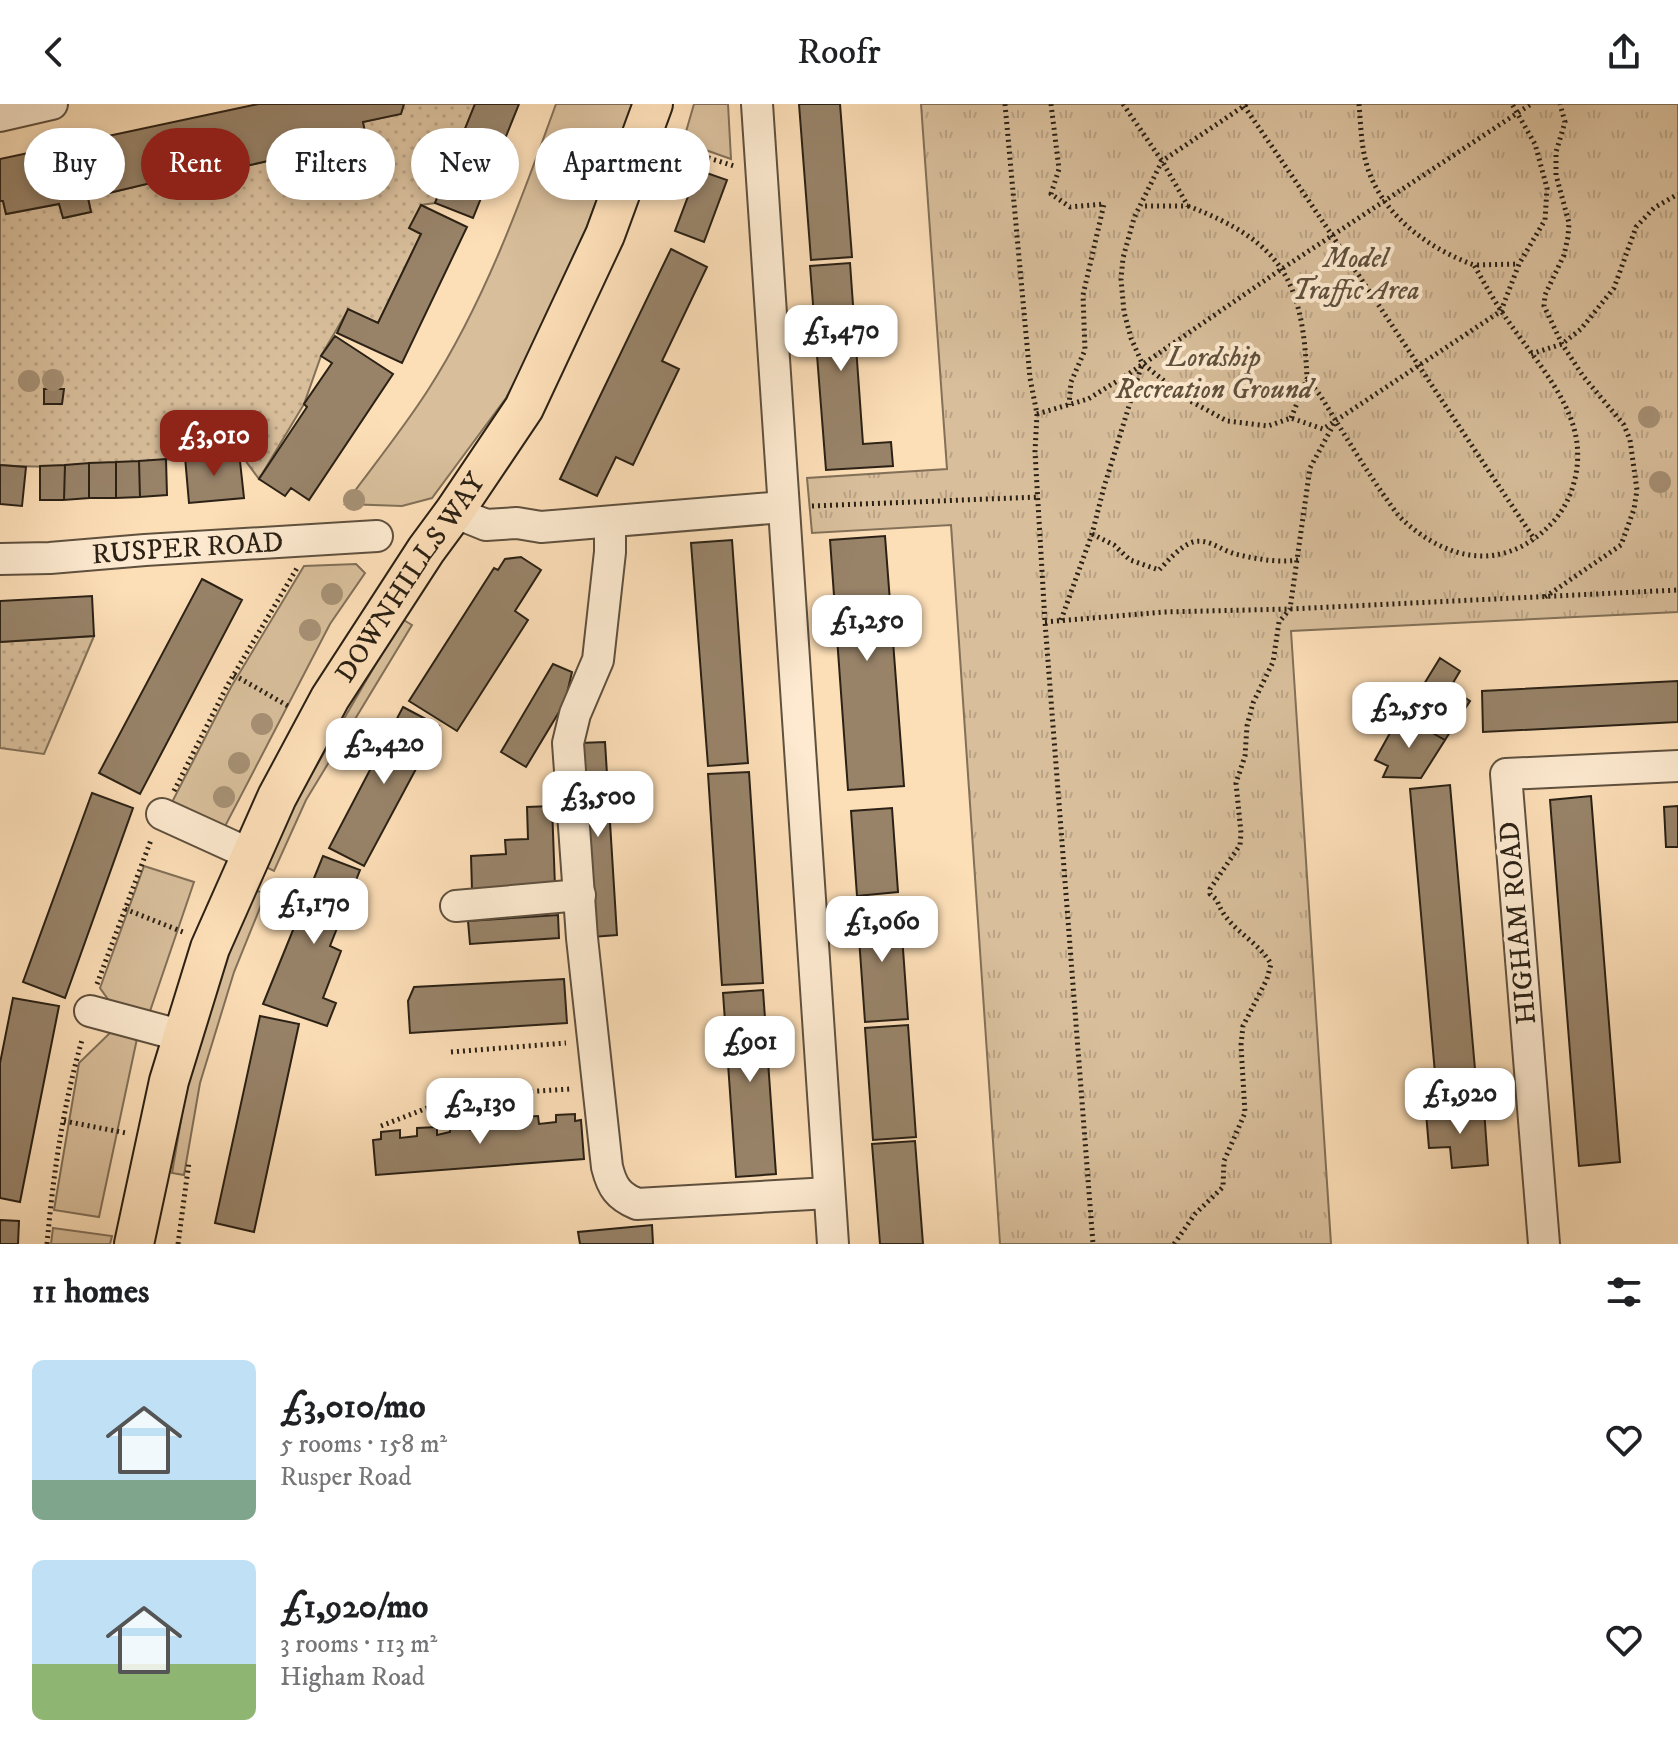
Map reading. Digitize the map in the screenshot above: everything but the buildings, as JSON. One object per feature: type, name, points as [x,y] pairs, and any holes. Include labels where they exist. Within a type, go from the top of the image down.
[{"type":"main road","name":"DOWNHILLS WAY","points":[[134,1244],[174,1146],[169,1081],[212,943],[277,797],[330,698],[426,550],[524,408],[605,235],[653,104]]},
{"type":"street","points":[[0,116],[52,104]]},
{"type":"street","points":[[757,104],[833,1244]]},
{"type":"street","points":[[454,512],[486,525],[517,523],[541,527],[783,507]]},
{"type":"street","points":[[610,522],[610,552],[598,660],[575,714],[568,743],[582,938],[611,1184],[621,1197],[637,1204],[829,1193]]},
{"type":"street","name":"RUSPER ROAD","points":[[0,559],[377,536]]},
{"type":"street","name":"HIGHAM ROAD","points":[[1544,1244],[1506,774],[1678,766]]},
{"type":"street","points":[[162,814],[252,855]]},
{"type":"street","points":[[456,906],[580,895]]},
{"type":"street","points":[[90,1011],[183,1036]]},
{"type":"path","points":[[1005,104],[1030,378],[1037,414],[1035,452],[1045,622],[1093,1244]]},
{"type":"path","points":[[1051,104],[1059,169],[1051,194],[1070,207],[1104,204],[1083,295],[1085,350],[1071,382],[1069,405]]},
{"type":"path","points":[[1123,104],[1188,206]]},
{"type":"path","points":[[1359,104],[1363,147],[1370,173],[1384,200],[1416,236],[1449,256],[1474,265],[1519,264]]},
{"type":"path","points":[[1512,104],[1535,144],[1547,188],[1545,220],[1519,264],[1501,311],[1417,366],[1323,429],[1291,418],[1268,426],[1227,421],[1185,398],[1142,363],[1124,312],[1121,279],[1123,258],[1134,218],[1162,161],[1244,105],[1333,235],[1417,366],[1535,540]]},
{"type":"path","points":[[1037,414],[1088,399],[1531,104]]},
{"type":"path","points":[[1545,597],[1621,545],[1634,509],[1637,490],[1630,440],[1624,425],[1583,376],[1562,344],[1544,306],[1545,295],[1564,255],[1568,237],[1569,223],[1556,175],[1556,152],[1565,122],[1560,104]]},
{"type":"path","points":[[710,158],[764,175]]},
{"type":"path","points":[[1531,354],[1562,344],[1581,329],[1614,288],[1630,238],[1644,217],[1678,194]]},
{"type":"path","points":[[1141,206],[1188,206],[1217,217],[1269,251],[1283,268],[1291,282],[1302,323],[1307,379],[1291,418]]},
{"type":"path","points":[[1307,379],[1403,521],[1458,554],[1478,557],[1503,555],[1535,540],[1556,519],[1571,495],[1578,464],[1577,439],[1572,420],[1474,265]]},
{"type":"path","points":[[1061,620],[1092,534],[1142,363]]},
{"type":"path","points":[[1174,1244],[1195,1214],[1223,1187],[1224,1161],[1245,1113],[1241,1045],[1243,1026],[1267,979],[1271,964],[1264,952],[1230,925],[1217,900],[1210,894],[1210,889],[1240,845],[1236,783],[1245,756],[1247,726],[1253,703],[1273,662],[1279,622],[1290,609],[1310,468],[1336,421]]},
{"type":"path","points":[[783,507],[1039,497]]},
{"type":"path","points":[[1092,534],[1114,545],[1130,560],[1159,570],[1190,543],[1204,541],[1232,553],[1255,558],[1278,562],[1299,560]]},
{"type":"path","points":[[47,1244],[72,1074],[100,972],[162,814],[234,675],[302,560],[303,541]]},
{"type":"path","points":[[1045,622],[1164,612],[1678,590]]},
{"type":"path","points":[[234,675],[317,722]]},
{"type":"path","points":[[125,909],[212,943]]},
{"type":"path","points":[[451,1052],[594,1041]]},
{"type":"path","points":[[381,1126],[458,1096],[598,1088]]},
{"type":"path","points":[[64,1121],[174,1146],[178,1244]]},
{"type":"green space","points":[[404,104],[475,104],[465,128],[411,128],[411,200],[436,200],[435,203],[421,205],[410,228],[421,234],[378,323],[348,310],[321,356],[304,404],[259,479],[239,452],[89,466],[0,465],[0,201],[3,201],[6,214],[59,204],[64,218],[91,212],[88,200],[125,200],[125,189],[141,185],[141,200],[250,200],[250,165],[266,161],[266,200],[395,200],[395,128],[360,128],[363,122],[400,114]]},
{"type":"green space","points":[[556,104],[633,104],[624,128],[547,128]]},
{"type":"green space","points":[[694,104],[728,104],[731,159],[710,152],[710,128],[687,128]]},
{"type":"green space","name":"Lordship Recreation Ground","points":[[921,104],[1678,104],[1678,612],[1291,631],[1331,1244],[1000,1244],[951,525],[812,533],[807,478],[947,469]]},
{"type":"green space","points":[[535,160],[535,200],[597,200],[565,285],[506,398],[432,498],[402,506],[345,504],[418,405],[448,357],[484,287]]},
{"type":"green space","points":[[356,564],[365,573],[330,624],[221,834],[169,808],[231,687],[304,566]]},
{"type":"green space","points":[[402,619],[412,625],[306,800],[274,871],[264,866],[296,801]]},
{"type":"green space","points":[[94,636],[44,754],[0,748],[0,642]]},
{"type":"green space","points":[[144,866],[194,882],[147,1020],[117,1012],[100,988]]},
{"type":"green space","points":[[252,890],[266,893],[234,972],[200,1083],[184,1175],[172,1173],[198,1040]]},
{"type":"green space","points":[[115,1028],[138,1034],[99,1217],[54,1210],[79,1063]]},
{"type":"green space","points":[[53,1228],[112,1236],[110,1244],[51,1244]]},
{"type":"park label","name":"Model Traffic Area","points":[[1356,274]]}]
